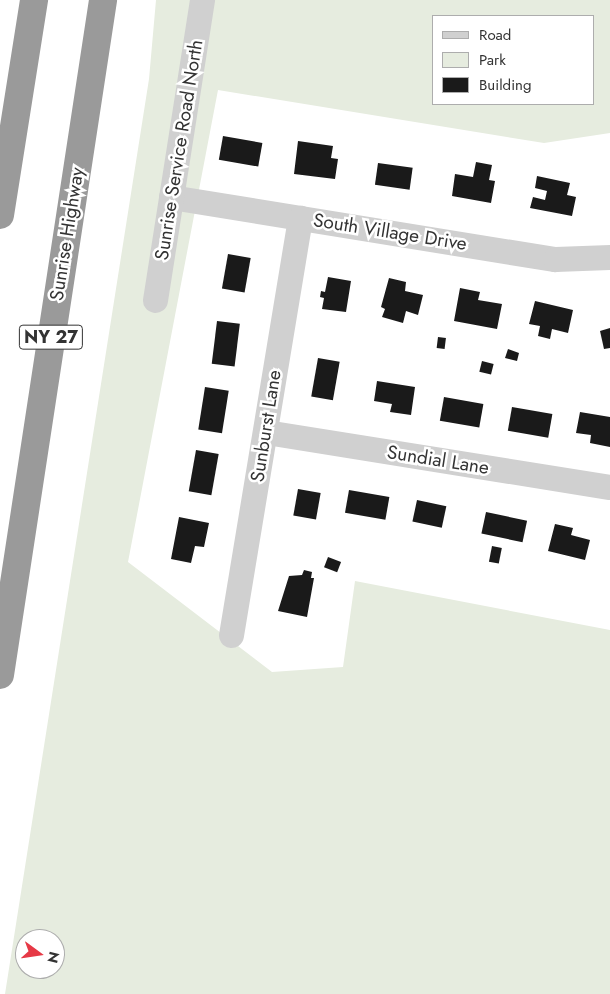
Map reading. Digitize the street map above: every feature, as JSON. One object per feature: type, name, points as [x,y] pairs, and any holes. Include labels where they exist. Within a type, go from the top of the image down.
[{"type":"highway","points":[[25,55],[28,0]]},
{"type":"highway","points":[[0,215],[34,0]]},
{"type":"highway","name":"Sunrise Highway","points":[[0,675],[103,0]]},
{"type":"street","name":"Sunrise Service Road North","points":[[156,300],[202,0]]},
{"type":"street","name":"South Village Drive","points":[[171,197],[555,259],[610,257]]},
{"type":"street","name":"Sunburst Lane","points":[[230,635],[266,432],[300,218]]},
{"type":"street","name":"Sundial Lane","points":[[266,432],[610,487]]},
{"type":"green space","points":[[156,0],[610,0],[610,133],[544,143],[218,90],[128,562],[272,672],[343,667],[355,581],[610,630],[610,994],[5,994],[15,930],[15,979],[65,979],[65,929],[15,929],[149,79]]},
{"type":"building","points":[[223,136],[262,143],[258,167],[219,160]]},
{"type":"building","points":[[298,141],[333,146],[331,158],[338,159],[335,179],[294,174]]},
{"type":"building","points":[[476,162],[492,165],[489,180],[495,181],[491,203],[452,196],[455,174],[473,177]]},
{"type":"building","points":[[378,163],[413,168],[410,190],[375,185]]},
{"type":"building","points":[[537,176],[570,183],[567,195],[576,197],[572,216],[530,208],[533,197],[545,200],[547,191],[535,188]]},
{"type":"building","points":[[228,254],[251,258],[245,292],[222,288]]},
{"type":"building","points":[[328,277],[351,281],[346,312],[322,309],[324,298],[320,297],[321,291],[325,292]]},
{"type":"building","points":[[389,278],[406,282],[405,291],[423,295],[418,315],[406,311],[403,323],[382,317],[385,309],[381,307]]},
{"type":"building","points":[[460,288],[480,292],[478,300],[502,304],[497,329],[454,321]]},
{"type":"building","points":[[535,301],[573,310],[568,333],[552,329],[550,339],[538,336],[540,326],[529,324]]},
{"type":"building","points":[[217,321],[240,324],[235,366],[212,364]]},
{"type":"building","points":[[610,328],[610,348],[604,349],[600,331]]},
{"type":"building","points":[[438,337],[446,338],[445,349],[437,348]]},
{"type":"building","points":[[508,349],[519,353],[517,361],[505,358]]},
{"type":"building","points":[[318,358],[340,362],[333,400],[311,396]]},
{"type":"building","points":[[482,361],[494,364],[491,375],[479,372]]},
{"type":"building","points":[[377,381],[415,387],[411,415],[390,412],[392,404],[374,401]]},
{"type":"building","points":[[205,387],[229,391],[222,433],[198,429]]},
{"type":"building","points":[[444,397],[483,404],[479,428],[440,421]]},
{"type":"building","points":[[512,407],[552,414],[548,438],[508,431]]},
{"type":"building","points":[[580,412],[610,417],[610,447],[590,443],[591,435],[576,433]]},
{"type":"building","points":[[196,450],[219,454],[211,495],[189,491]]},
{"type":"building","points":[[298,489],[321,493],[316,520],[293,516]]},
{"type":"building","points":[[349,490],[389,497],[385,520],[345,513]]},
{"type":"building","points":[[417,500],[446,506],[442,528],[412,522]]},
{"type":"building","points":[[486,512],[527,521],[523,542],[481,534]]},
{"type":"building","points":[[179,517],[209,523],[204,547],[195,546],[191,563],[171,559]]},
{"type":"building","points":[[555,524],[573,528],[571,535],[590,540],[585,560],[548,551]]},
{"type":"building","points":[[492,546],[502,548],[499,564],[489,562]]},
{"type":"building","points":[[328,557],[341,562],[337,572],[324,567]]},
{"type":"building","points":[[304,570],[312,572],[311,578],[314,578],[307,617],[278,611],[289,576],[302,575]]}]
